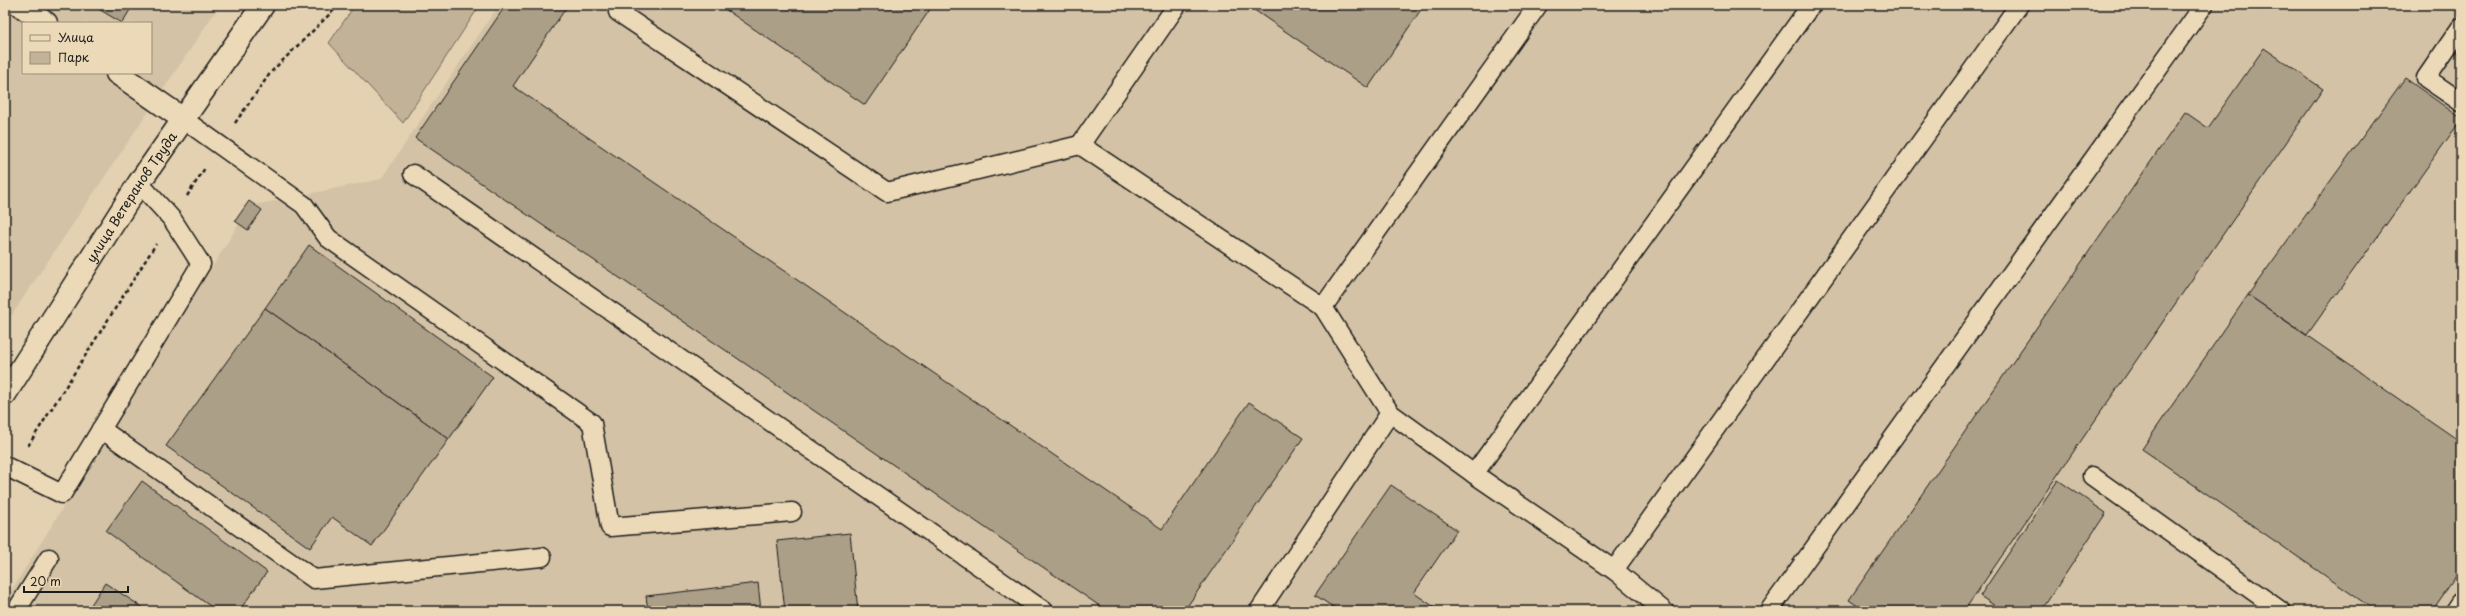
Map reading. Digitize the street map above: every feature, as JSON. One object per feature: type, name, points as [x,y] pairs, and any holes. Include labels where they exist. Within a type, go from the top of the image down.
[{"type":"main road","points":[[20,5],[45,22]]},
{"type":"main road","name":"улица Ветеранов Труда","points":[[6,390],[139,183],[263,5]]},
{"type":"main road","points":[[118,74],[183,119]]},
{"type":"lane","points":[[618,12],[887,192],[1080,146],[1177,5]]},
{"type":"lane","points":[[1323,307],[1538,5]]},
{"type":"lane","points":[[1474,474],[1811,5]]},
{"type":"lane","points":[[1614,570],[2019,5]]},
{"type":"lane","points":[[1769,611],[2204,5]]},
{"type":"lane","points":[[2461,27],[2426,78],[2461,102]]},
{"type":"lane","points":[[183,119],[304,206],[328,238],[592,423],[610,527],[792,512]]},
{"type":"lane","points":[[1080,146],[1323,307],[1390,413],[1474,474],[1614,570],[1664,611]]},
{"type":"lane","points":[[413,174],[1044,611]]},
{"type":"lane","points":[[5,466],[62,494],[201,264],[172,219],[139,183]]},
{"type":"lane","points":[[1259,611],[1390,413]]},
{"type":"lane","points":[[101,429],[314,579],[542,557]]},
{"type":"lane","points":[[2092,476],[2281,611]]},
{"type":"lane","points":[[16,611],[49,558]]},
{"type":"lane","points":[[2455,611],[2461,602]]},
{"type":"shaded area","points":[[5,5],[220,5],[5,325]]},
{"type":"shaded area","points":[[499,5],[2461,5],[2461,611],[5,611],[5,601],[250,206],[381,179]]},
{"type":"green space","points":[[355,5],[480,5],[403,123],[329,43]]},
{"type":"building","points":[[92,5],[133,5],[123,22]]},
{"type":"building","points":[[506,5],[568,5],[513,86],[1162,529],[1249,402],[1303,438],[1184,611],[1107,611],[415,138]]},
{"type":"building","points":[[719,5],[933,5],[865,105]]},
{"type":"building","points":[[1247,5],[1424,5],[1368,88]]},
{"type":"building","points":[[2264,48],[2323,89],[1964,611],[1861,611],[1862,609],[1849,600],[2185,112],[2208,128]]},
{"type":"building","points":[[2405,78],[2461,118],[2461,120],[2307,335],[2248,295]]},
{"type":"building","points":[[249,201],[262,210],[248,230],[235,221]]},
{"type":"building","points":[[309,245],[493,377],[449,439],[265,308]]},
{"type":"building","points":[[2248,295],[2461,442],[2461,569],[2432,611],[2376,611],[2142,449]]},
{"type":"building","points":[[265,308],[449,439],[372,546],[332,517],[310,548],[166,446]]},
{"type":"building","points":[[2058,480],[2106,513],[2041,611],[2003,611],[1980,596]]},
{"type":"building","points":[[142,481],[267,572],[239,611],[217,611],[106,531]]},
{"type":"building","points":[[1391,485],[1457,530],[1414,593],[1440,611],[1339,611],[1315,595]]},
{"type":"building","points":[[850,533],[858,611],[785,611],[777,541]]},
{"type":"building","points":[[105,583],[148,611],[87,611]]},
{"type":"building","points":[[758,583],[761,611],[648,611],[646,596]]}]
